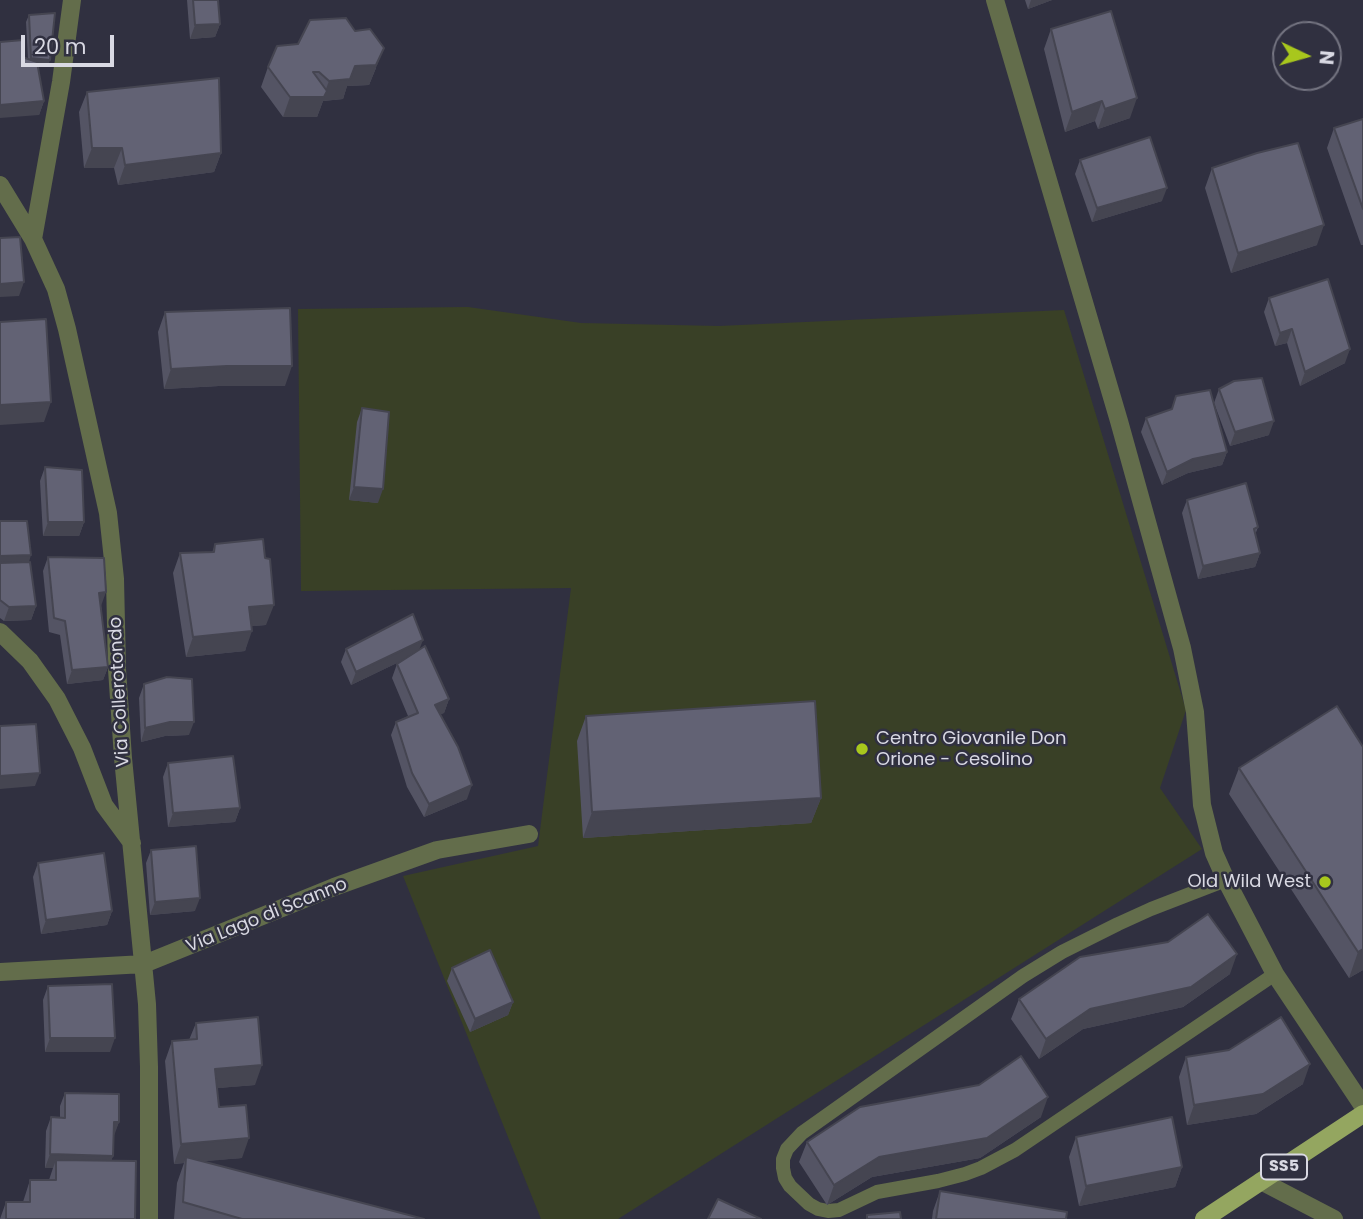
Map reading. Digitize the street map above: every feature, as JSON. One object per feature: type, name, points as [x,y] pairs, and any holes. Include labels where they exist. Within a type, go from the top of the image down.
[{"type":"main road","name":"SS5","points":[[1204,1219],[1363,1114]]},
{"type":"street","points":[[33,239],[61,82],[72,0]]},
{"type":"street","points":[[995,0],[1115,407],[1182,649],[1195,712],[1202,805],[1212,845],[1226,880],[1275,974],[1363,1106]]},
{"type":"street","name":"Via Collerotondo","points":[[0,185],[33,239],[61,308],[108,513],[114,568],[121,730],[149,1029],[149,1219]]},
{"type":"street","points":[[0,632],[30,661],[57,699],[82,748],[104,805],[132,844]]},
{"type":"street","name":"Via Lago di Scanno","points":[[0,972],[144,964],[334,887],[436,850],[529,834]]},
{"type":"street","points":[[1261,1181],[1334,1219]]},
{"type":"lane","points":[[1226,880],[1118,924],[1062,952],[1023,976],[802,1133],[783,1159],[785,1178],[809,1204],[828,1211],[839,1210],[877,1192],[938,1181],[981,1168],[1015,1150],[1275,974]]},
{"type":"green space","name":"Centro Giovanile Don Orione - Cesolino","points":[[468,307],[581,323],[719,326],[1064,310],[1186,710],[1160,788],[1202,849],[618,1219],[541,1219],[403,876],[538,846],[571,588],[301,591],[298,309]]},
{"type":"building","points":[[193,0],[218,0],[220,24],[195,25]]},
{"type":"building","points":[[1111,11],[1137,98],[1105,109],[1102,101],[1072,112],[1051,29]]},
{"type":"building","points":[[55,13],[50,60],[31,58],[29,15]]},
{"type":"building","points":[[346,18],[355,31],[370,29],[384,48],[376,65],[355,66],[350,79],[329,81],[319,72],[313,72],[327,91],[324,97],[290,97],[268,67],[277,46],[298,44],[310,20]]},
{"type":"building","points":[[23,40],[22,57],[37,62],[44,101],[0,105],[0,42]]},
{"type":"building","points":[[219,78],[221,153],[125,165],[122,148],[92,148],[87,92]]},
{"type":"building","points":[[1363,119],[1363,209],[1334,128]]},
{"type":"building","points":[[1150,137],[1167,188],[1097,208],[1080,160]]},
{"type":"building","points":[[1298,143],[1324,225],[1238,253],[1212,168]]},
{"type":"building","points":[[20,237],[24,282],[0,284],[0,238]]},
{"type":"building","points":[[1328,279],[1350,349],[1305,372],[1292,329],[1280,333],[1269,298]]},
{"type":"building","points":[[290,308],[292,366],[171,369],[165,312]]},
{"type":"building","points":[[46,319],[51,402],[0,405],[0,322]]},
{"type":"building","points":[[1262,378],[1274,421],[1235,432],[1219,389],[1234,381]]},
{"type":"building","points":[[1210,390],[1227,452],[1193,459],[1167,472],[1146,418],[1172,409],[1176,396]]},
{"type":"building","points":[[362,408],[389,412],[383,489],[354,487]]},
{"type":"building","points":[[45,467],[82,470],[84,522],[48,522]]},
{"type":"building","points":[[1246,483],[1258,527],[1254,529],[1260,553],[1203,566],[1187,500]]},
{"type":"building","points":[[0,521],[27,521],[31,555],[0,556]]},
{"type":"building","points":[[263,539],[265,558],[270,559],[274,605],[249,607],[252,631],[193,637],[180,553],[214,552],[215,544]]},
{"type":"building","points":[[48,557],[104,558],[106,592],[99,593],[108,667],[72,670],[65,621],[54,618]]},
{"type":"building","points":[[30,562],[36,606],[9,607],[0,600],[0,563]]},
{"type":"building","points":[[413,614],[423,640],[356,672],[346,649]]},
{"type":"building","points":[[425,646],[449,699],[435,705],[458,747],[472,785],[429,804],[412,773],[396,722],[418,713],[397,664]]},
{"type":"building","points":[[167,677],[192,679],[194,722],[170,722],[145,728],[144,684]]},
{"type":"building","points":[[815,701],[821,798],[592,812],[586,716]]},
{"type":"building","name":"Old Wild West","points":[[1337,706],[1363,747],[1363,949],[1358,952],[1239,768]]},
{"type":"building","points":[[36,724],[40,773],[0,776],[0,726]]},
{"type":"building","points":[[233,756],[240,808],[173,813],[168,763]]},
{"type":"building","points":[[196,846],[200,898],[155,902],[151,850]]},
{"type":"building","points":[[104,853],[112,911],[46,920],[38,863]]},
{"type":"building","points":[[1208,914],[1237,954],[1191,987],[1090,1009],[1046,1039],[1019,999],[1080,957],[1168,942]]},
{"type":"building","points":[[490,950],[513,1002],[475,1019],[452,968]]},
{"type":"building","points":[[112,984],[115,1038],[50,1038],[48,986]]},
{"type":"building","points":[[258,1017],[262,1065],[215,1069],[219,1107],[246,1105],[249,1138],[181,1144],[172,1041],[197,1039],[196,1023]]},
{"type":"building","points":[[1281,1017],[1310,1064],[1263,1094],[1194,1105],[1186,1057],[1229,1050]]},
{"type":"building","points":[[1021,1056],[1048,1097],[987,1138],[879,1157],[834,1185],[807,1142],[860,1107],[979,1085]]},
{"type":"building","points":[[65,1093],[119,1094],[119,1122],[114,1122],[113,1156],[50,1154],[51,1117],[65,1118]]},
{"type":"building","points":[[1172,1117],[1182,1167],[1086,1186],[1076,1137]]},
{"type":"building","points":[[186,1157],[424,1219],[242,1219],[183,1202]]},
{"type":"building","points":[[56,1160],[136,1161],[135,1219],[6,1219],[6,1202],[30,1202],[30,1180],[56,1180]]},
{"type":"building","points":[[940,1191],[1067,1212],[1066,1219],[936,1219]]},
{"type":"building","points":[[718,1199],[761,1219],[708,1219]]},
{"type":"building","points":[[900,1212],[901,1219],[867,1219],[867,1215]]},
{"type":"place","name":"Centro Giovanile Don Orione - Cesolino","points":[[862,749]]},
{"type":"place","name":"Old Wild West","points":[[1325,882]]}]
